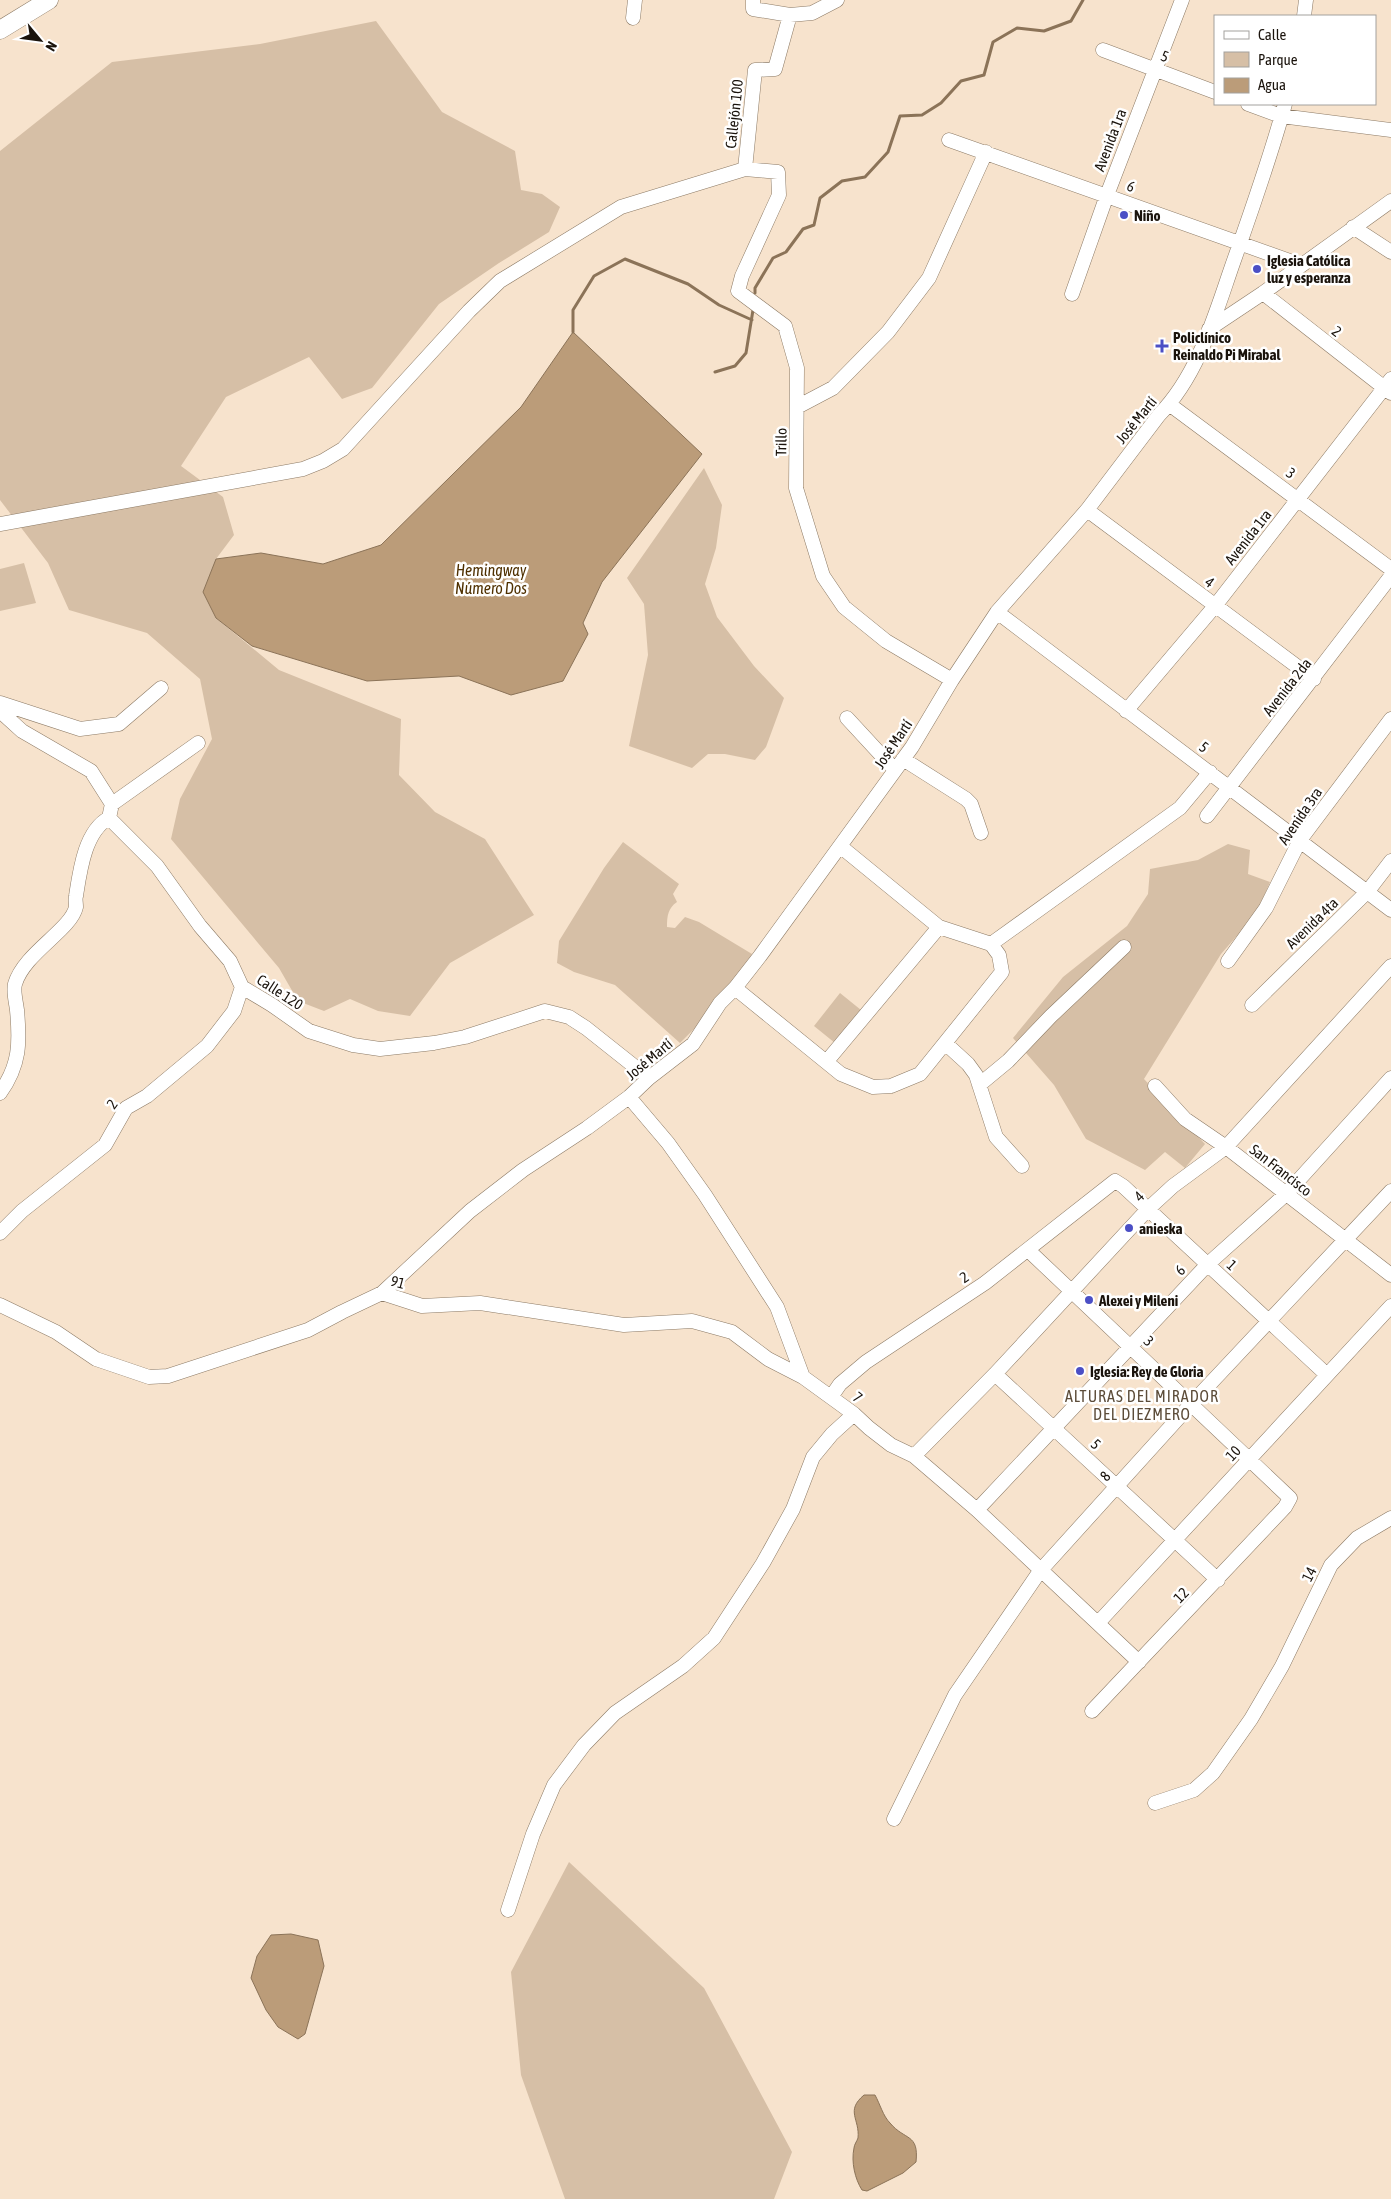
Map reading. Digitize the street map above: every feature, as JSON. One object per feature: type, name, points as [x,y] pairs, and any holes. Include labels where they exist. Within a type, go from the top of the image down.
[{"type":"main road","points":[[0,30],[49,0]]},
{"type":"street","points":[[633,18],[635,0]]},
{"type":"street","points":[[753,0],[753,9],[790,15],[812,13],[837,0]]},
{"type":"street","name":"Avenida 1ra","points":[[1072,294],[1107,195],[1182,0]]},
{"type":"street","points":[[1304,15],[1306,0]]},
{"type":"street","name":"Callejón 100","points":[[745,169],[755,70],[775,69],[790,15]]},
{"type":"street","name":"5","points":[[1103,50],[1214,92]]},
{"type":"street","points":[[1254,105],[1391,130]]},
{"type":"street","name":"José Martí","points":[[382,1293],[470,1211],[523,1170],[630,1098],[649,1078],[693,1044],[720,1003],[735,988],[899,765],[997,612],[1086,510],[1169,404],[1192,369],[1210,329],[1266,172],[1283,110]]},
{"type":"street","name":"6","points":[[949,140],[1301,265]]},
{"type":"street","points":[[798,407],[833,388],[888,332],[929,278],[986,152]]},
{"type":"street","points":[[0,524],[303,469],[323,461],[343,448],[469,311],[500,281],[621,207],[745,169]]},
{"type":"street","name":"Trillo","points":[[745,169],[778,172],[779,195],[742,276],[738,291],[785,326],[797,368],[796,488],[823,576],[844,606],[879,635],[952,680]]},
{"type":"street","points":[[1210,329],[1391,202]]},
{"type":"street","points":[[1353,227],[1391,252]]},
{"type":"street","name":"2","points":[[1263,293],[1389,387]]},
{"type":"street","name":"Avenida 1ra","points":[[1126,711],[1215,606],[1298,498],[1389,387]]},
{"type":"street","name":"3","points":[[1169,404],[1298,498],[1391,569]]},
{"type":"street","name":"4","points":[[1086,510],[1314,679]]},
{"type":"street","name":"Avenida 2da","points":[[1207,816],[1314,679],[1391,576]]},
{"type":"street","name":"5","points":[[997,612],[1391,910]]},
{"type":"street","points":[[0,703],[80,729],[119,724],[161,688]]},
{"type":"street","name":"Calle 120","points":[[0,711],[22,731],[91,771],[111,811],[157,866],[200,926],[230,961],[242,987],[309,1031],[353,1045],[380,1049],[434,1043],[465,1037],[545,1011],[569,1017],[586,1028],[649,1078]]},
{"type":"street","points":[[847,718],[899,765],[966,799],[971,804],[981,833]]},
{"type":"street","name":"Avenida 3ra","points":[[1228,961],[1266,908],[1300,840],[1391,719]]},
{"type":"street","points":[[0,1093],[12,1076],[20,1039],[14,986],[22,967],[66,922],[76,908],[81,865],[100,823],[111,811],[198,743]]},
{"type":"street","points":[[991,944],[1180,808],[1210,772]]},
{"type":"street","points":[[735,988],[841,1074],[873,1087],[891,1086],[920,1074],[1002,972],[999,955],[991,944],[939,927],[840,846]]},
{"type":"street","name":"Avenida 4ta","points":[[1252,1005],[1368,891],[1391,861]]},
{"type":"street","points":[[827,1061],[939,927]]},
{"type":"street","points":[[979,1085],[1008,1060],[1051,1016],[1124,947]]},
{"type":"street","name":"4","points":[[914,1456],[995,1374],[1148,1210],[1174,1186],[1226,1147],[1391,966]]},
{"type":"street","name":"2","points":[[0,1233],[22,1211],[105,1145],[126,1108],[147,1096],[207,1046],[234,1011],[242,987]]},
{"type":"street","points":[[945,1044],[968,1064],[976,1075],[996,1137],[1022,1166]]},
{"type":"street","name":"6","points":[[977,1510],[1208,1264],[1286,1194],[1391,1078]]},
{"type":"street","name":"San Francisco","points":[[1155,1086],[1185,1119],[1226,1147],[1391,1275]]},
{"type":"street","points":[[630,1098],[668,1143],[700,1188],[777,1307],[803,1377]]},
{"type":"street","name":"2","points":[[831,1397],[840,1384],[866,1362],[985,1283],[1115,1181]]},
{"type":"street","name":"1","points":[[1115,1181],[1123,1186],[1326,1374]]},
{"type":"street","name":"8","points":[[894,1819],[955,1695],[1040,1571],[1192,1403],[1391,1191]]},
{"type":"street","name":"3","points":[[1028,1250],[1192,1403],[1290,1498]]},
{"type":"street","name":"91","points":[[0,1305],[56,1332],[96,1359],[149,1377],[168,1376],[308,1330],[382,1293],[422,1306],[480,1303],[624,1324],[692,1321],[732,1332],[768,1359],[803,1377]]},
{"type":"street","name":"10","points":[[1098,1623],[1326,1374],[1391,1306]]},
{"type":"street","name":"5","points":[[995,1374],[1218,1580]]},
{"type":"street","name":"7","points":[[803,1377],[854,1414],[868,1428],[891,1445],[914,1456],[977,1510],[1139,1662]]},
{"type":"street","points":[[508,1910],[533,1834],[554,1786],[584,1745],[615,1713],[683,1666],[714,1638],[763,1563],[794,1509],[813,1457],[832,1434],[854,1414]]},
{"type":"street","name":"12","points":[[1092,1712],[1218,1580],[1285,1507],[1290,1498]]},
{"type":"street","name":"14","points":[[1155,1803],[1194,1790],[1213,1773],[1251,1719],[1282,1666],[1331,1565],[1357,1538],[1391,1518]]},
{"type":"green space","points":[[376,21],[442,112],[515,151],[521,190],[542,194],[560,207],[549,232],[439,304],[372,388],[342,399],[309,357],[226,397],[181,466],[223,497],[234,535],[216,559],[216,618],[279,670],[401,719],[399,775],[435,812],[485,839],[534,915],[450,963],[410,1016],[378,1011],[350,999],[324,1011],[298,1001],[279,968],[171,839],[180,799],[212,739],[200,679],[147,633],[69,610],[48,563],[0,500],[0,151],[112,62],[260,44]]},
{"type":"green space","points":[[704,468],[722,505],[716,548],[705,584],[717,617],[754,666],[784,698],[766,747],[755,760],[725,754],[708,754],[692,768],[629,746],[648,655],[644,604],[627,578]]},
{"type":"green space","points":[[24,563],[36,603],[0,611],[0,569]]},
{"type":"green space","points":[[623,842],[679,884],[673,894],[677,902],[669,913],[667,927],[675,928],[685,917],[699,922],[752,954],[751,959],[720,1003],[680,1043],[615,985],[574,972],[557,963],[559,941],[604,868]]},
{"type":"green space","points":[[1228,844],[1250,850],[1248,874],[1270,882],[1257,913],[1221,954],[1144,1079],[1205,1144],[1185,1168],[1165,1152],[1145,1170],[1086,1139],[1054,1085],[1013,1038],[1063,977],[1127,926],[1148,894],[1150,869],[1198,860]]},
{"type":"green space","points":[[840,993],[861,1010],[835,1043],[814,1026]]},
{"type":"green space","points":[[569,1862],[704,1988],[792,2152],[774,2199],[565,2199],[521,2075],[511,1972]]},
{"type":"water","name":"Hemingway Número Dos","points":[[573,332],[702,454],[602,582],[583,623],[588,634],[563,681],[511,695],[459,676],[367,681],[252,646],[216,618],[203,592],[216,559],[261,553],[323,564],[381,545],[521,407]]},
{"type":"water","points":[[291,1934],[318,1940],[324,1966],[305,2034],[298,2039],[278,2027],[266,2010],[251,1978],[257,1956],[271,1935]]},
{"type":"water","points":[[864,2095],[875,2095],[888,2120],[913,2142],[916,2153],[916,2162],[903,2173],[867,2191],[862,2190],[857,2181],[853,2159],[854,2147],[858,2138],[854,2111],[858,2101]]},
{"type":"waterway","points":[[755,293],[755,288],[773,258],[786,252],[803,229],[814,225],[820,198],[842,181],[865,177],[888,152],[900,116],[922,115],[941,103],[961,81],[984,75],[993,42],[1017,28],[1044,31],[1071,21],[1083,0]]},
{"type":"waterway","points":[[573,332],[573,310],[594,276],[625,259],[688,284],[719,305],[752,320]]},
{"type":"waterway","points":[[715,372],[735,366],[746,353],[753,310]]},
{"type":"place","name":"Niño","points":[[1124,215]]},
{"type":"place","name":"Iglesia Católica luz y esperanza","points":[[1257,269]]},
{"type":"place","name":"Policlínico Reinaldo Pi Mirabal","points":[[1162,346]]},
{"type":"place","name":"anieska","points":[[1129,1228]]},
{"type":"place","name":"Alexei y Mileni","points":[[1089,1300]]},
{"type":"place","name":"Iglesia: Rey de Gloria","points":[[1080,1371]]},
{"type":"district","name":"ALTURAS DEL MIRADOR DEL DIEZMERO","points":[[1142,1405]]}]
